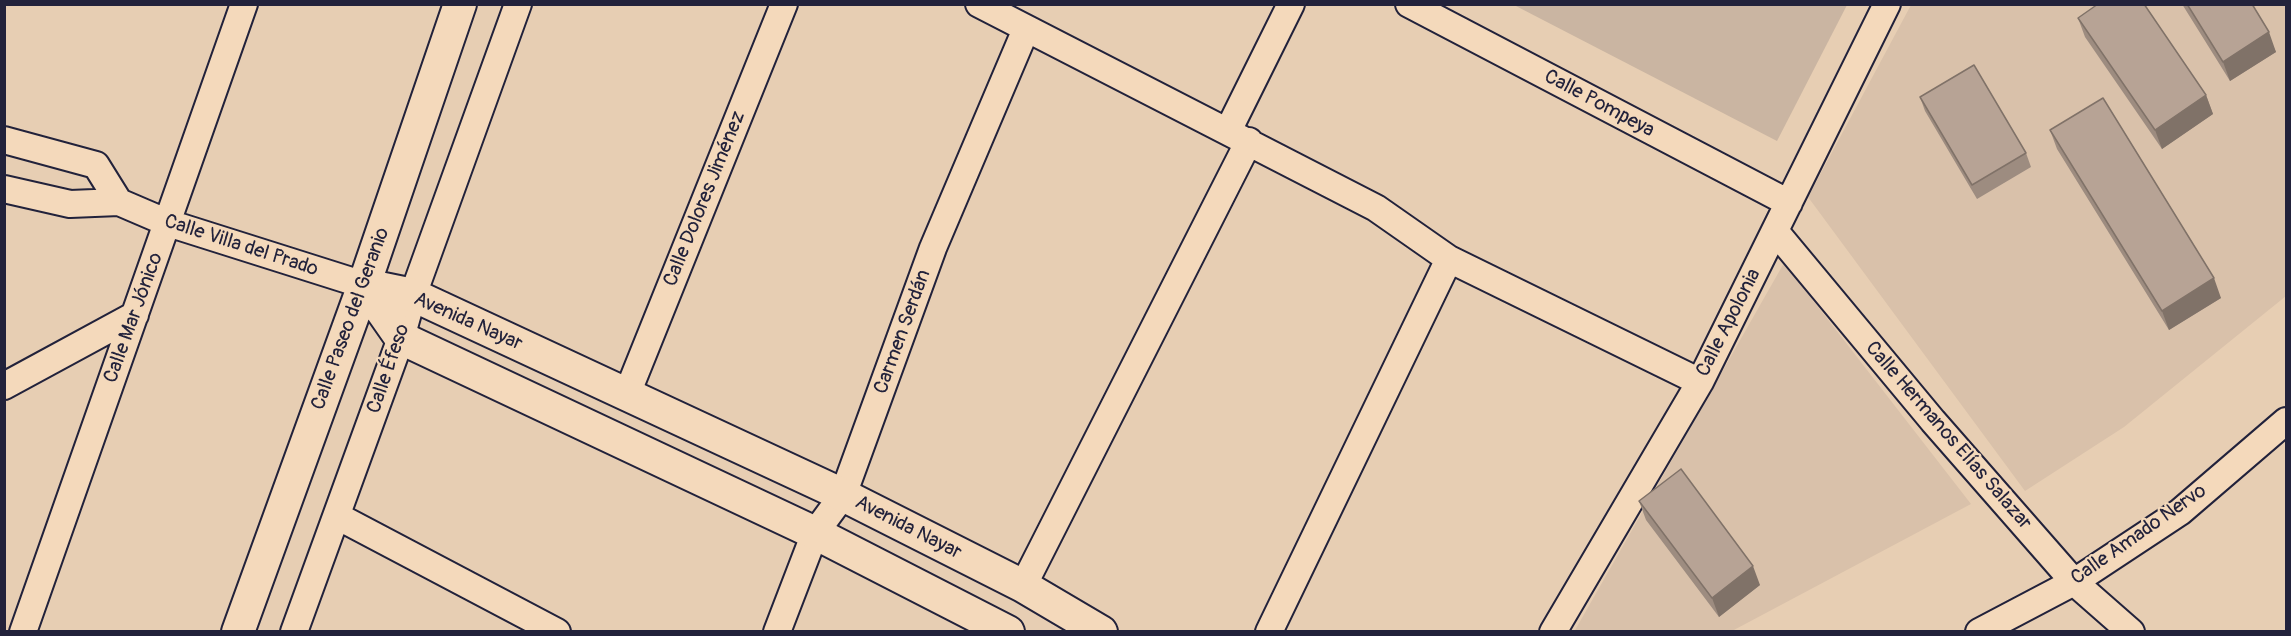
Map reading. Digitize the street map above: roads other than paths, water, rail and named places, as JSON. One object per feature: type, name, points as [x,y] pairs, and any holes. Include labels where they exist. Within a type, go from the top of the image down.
[{"type":"street","name":"Calle Mar Jónico","points":[[23,632],[244,4]]},
{"type":"street","name":"Calle Paseo del Geranio","points":[[238,632],[364,285],[460,4]]},
{"type":"street","name":"Calle Éfeso","points":[[294,632],[401,338],[413,295],[518,4]]},
{"type":"street","name":"Calle Dolores Jiménez","points":[[627,394],[784,4]]},
{"type":"street","points":[[979,4],[1376,208],[1449,259],[1700,382]]},
{"type":"street","points":[[1023,586],[1239,136],[1291,4]]},
{"type":"street","name":"Calle Pompeya","points":[[1409,4],[1789,203]]},
{"type":"street","name":"Calle Apolonia","points":[[1553,632],[1700,382],[1887,4]]},
{"type":"street","name":"Carmen Serdán","points":[[777,632],[815,533],[843,495],[933,248],[1026,30]]},
{"type":"street","points":[[4,140],[96,165],[119,202]]},
{"type":"street","name":"Calle Villa del Prado","points":[[4,189],[70,204],[119,202],[168,224],[364,285]]},
{"type":"street","name":"Calle Hermanos Elías Salazar","points":[[1775,231],[1933,422],[2074,582],[2131,632]]},
{"type":"street","points":[[1269,632],[1449,259]]},
{"type":"street","name":"Avenida Nayar","points":[[364,285],[413,295],[843,495],[1023,586],[1101,632]]},
{"type":"street","name":"Avenida Nayar","points":[[364,285],[401,338],[815,533],[1008,632]]},
{"type":"street","points":[[4,386],[135,315]]},
{"type":"street","name":"Calle Amado Nervo","points":[[1979,632],[2074,582],[2180,512],[2286,421]]},
{"type":"street","points":[[337,516],[557,632]]}]
